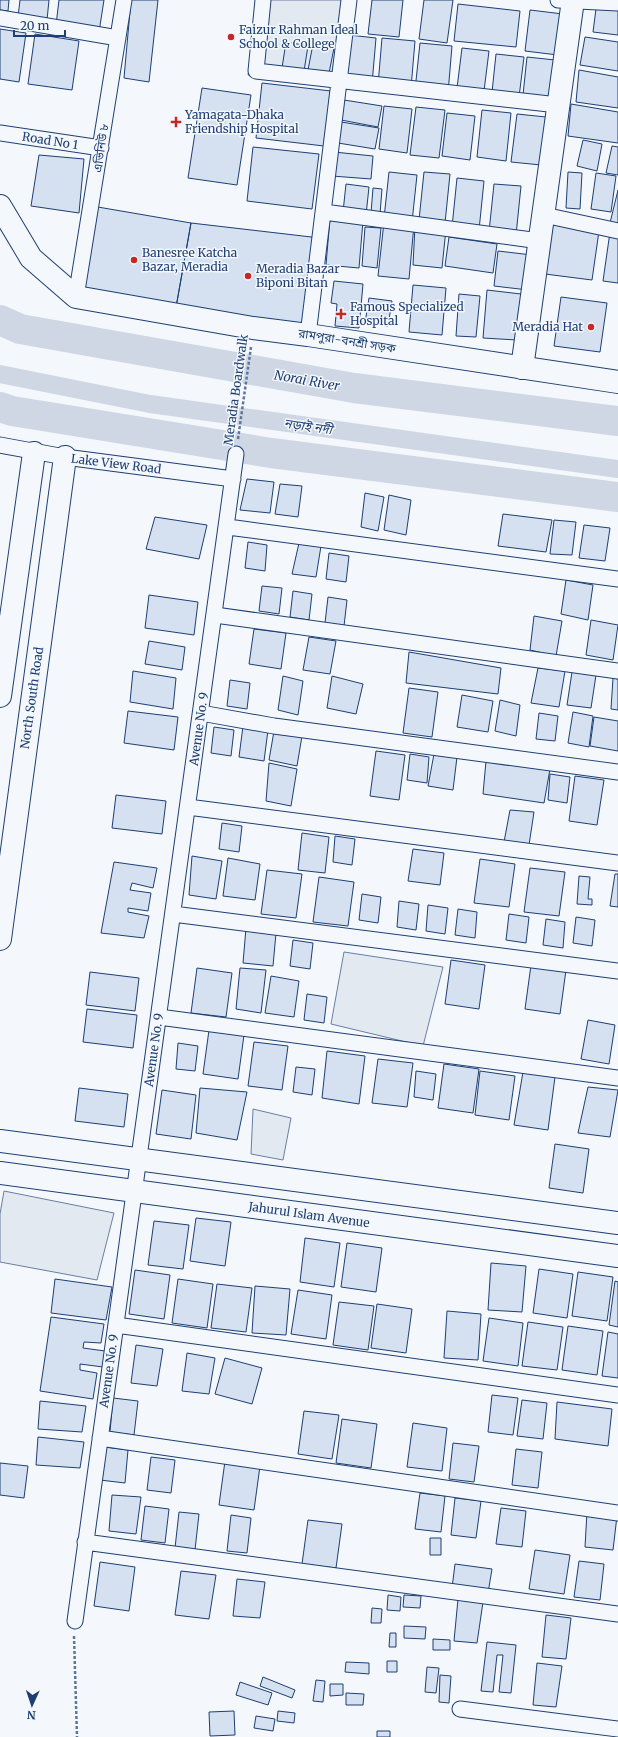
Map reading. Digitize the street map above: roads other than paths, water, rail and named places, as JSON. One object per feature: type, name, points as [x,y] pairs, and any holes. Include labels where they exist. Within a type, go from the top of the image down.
[{"type":"street","name":"এভিনিউ ৮","points":[[76,296],[124,0]]},
{"type":"street","points":[[263,0],[256,71],[558,105]]},
{"type":"street","points":[[308,334],[349,0]]},
{"type":"street","points":[[522,368],[558,105],[568,1],[593,0],[618,3]]},
{"type":"street","points":[[0,18],[118,38]]},
{"type":"street","name":"Road No 1","points":[[0,133],[101,148]]},
{"type":"street","points":[[0,206],[31,258],[76,296]]},
{"type":"street","points":[[324,212],[540,241]]},
{"type":"street","points":[[544,215],[618,231]]},
{"type":"street","name":"রামপুরা-বনশ্রী সড়ক","points":[[76,296],[254,328],[308,334],[618,382]]},
{"type":"street","name":"Lake View Road","points":[[0,445],[34,453],[233,479]]},
{"type":"street","points":[[0,696],[34,453]]},
{"type":"street","name":"Avenue No. 9","points":[[75,1621],[228,527],[236,454]]},
{"type":"street","name":"North South Road","points":[[0,939],[65,457]]},
{"type":"street","points":[[228,527],[618,579]]},
{"type":"street","points":[[215,616],[618,671]]},
{"type":"street","points":[[202,713],[274,726],[618,772]]},
{"type":"street","points":[[188,807],[618,863]]},
{"type":"street","points":[[173,914],[618,971]]},
{"type":"street","points":[[159,1016],[618,1078]]},
{"type":"street","points":[[0,1141],[139,1158],[618,1223]]},
{"type":"street","name":"Jahurul Islam Avenue","points":[[0,1174],[618,1256]]},
{"type":"street","points":[[116,1325],[618,1395]]},
{"type":"street","points":[[100,1438],[618,1513]]},
{"type":"street","points":[[85,1542],[618,1614]]},
{"type":"street","points":[[460,1709],[618,1730]]},
{"type":"waterway","name":"Norai River","points":[[0,320],[20,329],[354,388],[618,421]]},
{"type":"waterway","name":"নড়াই নদী","points":[[0,374],[150,404],[618,469]]},
{"type":"waterway","name":"Norai River","points":[[0,407],[12,411],[271,453],[618,497]]},
{"type":"place","name":"Faizur Rahman Ideal School & College","points":[[231,37]]},
{"type":"place","name":"Yamagata-Dhaka Friendship Hospital","points":[[176,122]]},
{"type":"place","name":"Banesree Katcha Bazar, Meradia","points":[[134,260]]},
{"type":"place","name":"Meradia Bazar Biponi Bitan","points":[[248,276]]},
{"type":"place","name":"Famous Specialized Hospital","points":[[341,314]]},
{"type":"place","name":"Meradia Hat","points":[[591,327]]}]
